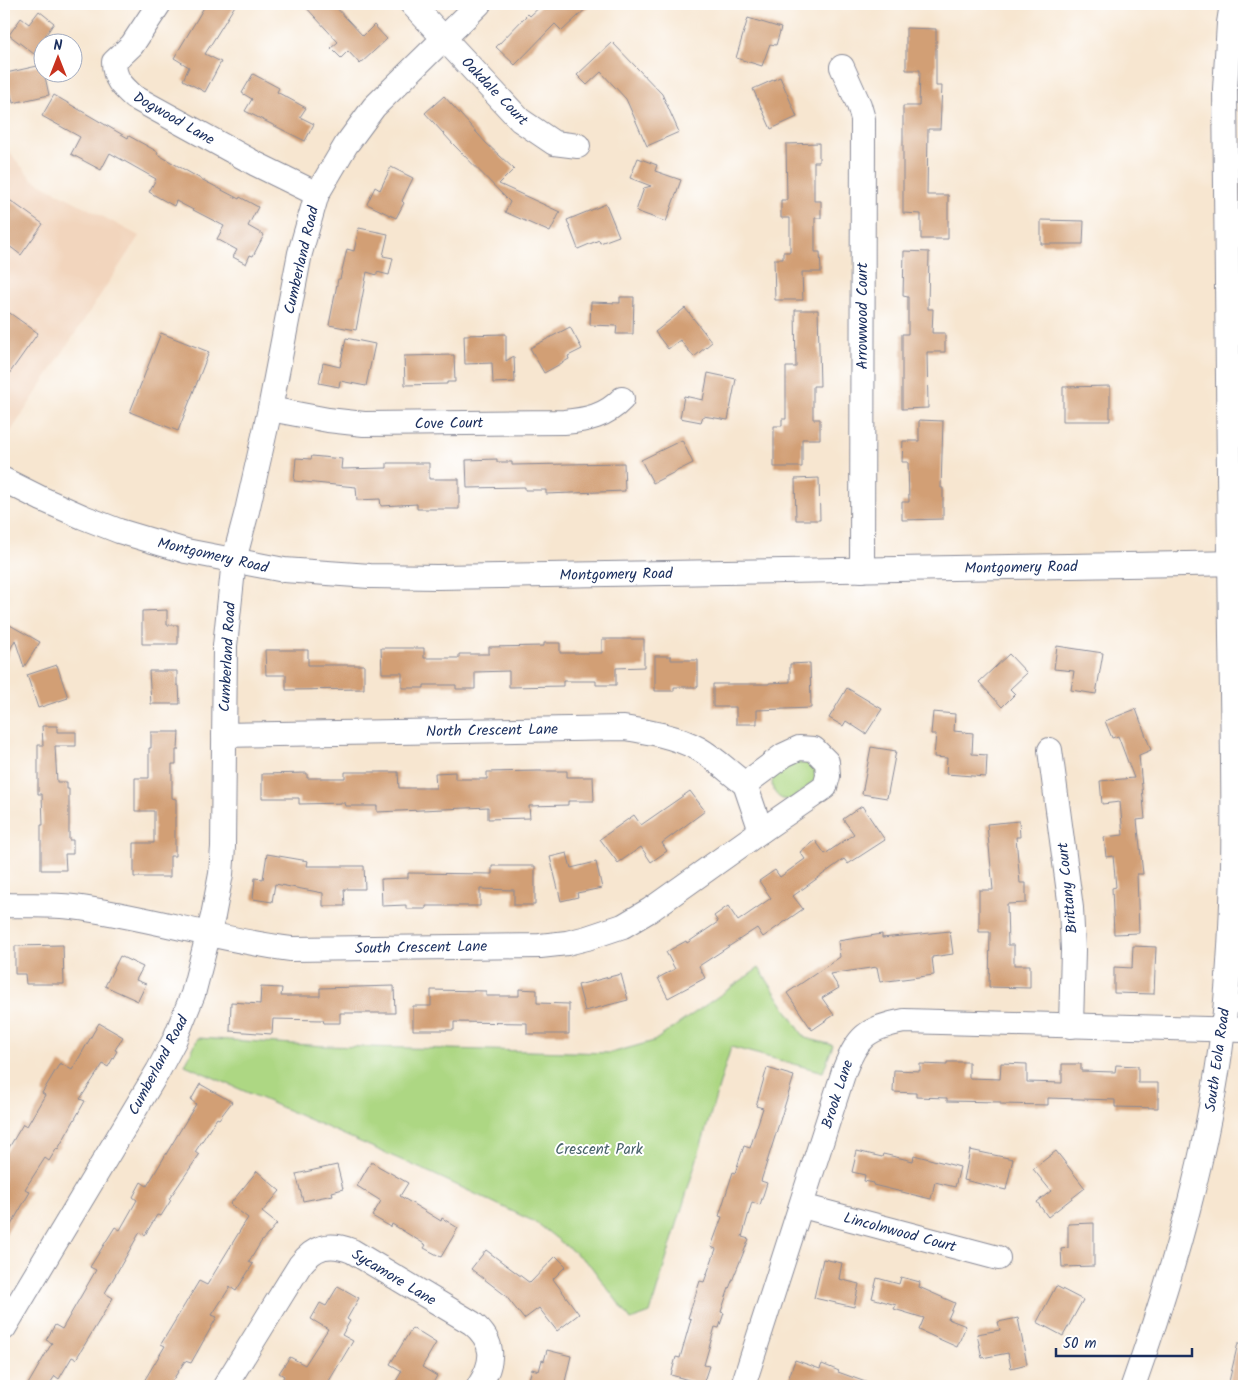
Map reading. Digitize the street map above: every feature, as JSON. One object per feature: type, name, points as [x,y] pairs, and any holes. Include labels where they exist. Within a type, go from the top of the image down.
[{"type":"street","name":"Dogwood Lane","points":[[159,4],[132,45],[114,62],[114,73],[119,84],[134,97],[256,164],[317,194]]},
{"type":"street","points":[[412,4],[444,37]]},
{"type":"street","name":"Cumberland Road","points":[[4,1328],[158,1071],[174,1042],[193,994],[221,874],[223,847],[225,646],[234,560],[270,409],[300,253],[317,194],[346,145],[374,107],[479,4]]},
{"type":"street","name":"South Eola Road","points":[[1133,1386],[1178,1250],[1192,1198],[1210,1111],[1234,1030],[1232,921],[1239,810],[1237,563],[1225,89],[1228,33],[1232,4]]},
{"type":"street","name":"Oakdale Court","points":[[444,37],[520,120],[554,143],[578,146]]},
{"type":"street","name":"Arrowwood Court","points":[[842,67],[859,105],[863,119],[862,570]]},
{"type":"street","name":"Cove Court","points":[[270,409],[328,420],[364,424],[564,422],[582,421],[600,416],[613,409],[622,399]]},
{"type":"street","name":"Montgomery Road","points":[[4,480],[42,499],[119,531],[186,551],[284,570],[370,576],[437,577],[1237,563]]},
{"type":"street","name":"North Crescent Lane","points":[[224,735],[624,728],[649,732],[701,750],[745,784]]},
{"type":"street","name":"South Crescent Lane","points":[[4,905],[70,906],[116,914],[253,944],[291,949],[540,946],[567,943],[623,926],[650,910],[825,788],[828,776],[827,762],[814,749],[799,748],[784,755],[745,784]]},
{"type":"street","name":"Brittany Court","points":[[1050,750],[1071,908],[1073,950],[1072,1026]]},
{"type":"street","points":[[745,784],[761,831]]},
{"type":"street","name":"Brook Lane","points":[[743,1386],[849,1058],[862,1038],[888,1024],[904,1022],[1234,1030]]},
{"type":"street","name":"Lincolnwood Court","points":[[802,1206],[998,1258]]},
{"type":"street","name":"Sycamore Lane","points":[[225,1386],[300,1264],[318,1248],[329,1246],[340,1246],[352,1251],[472,1323],[483,1332],[489,1343],[490,1356],[488,1368],[480,1386]]},
{"type":"shaded area","points":[[4,146],[32,179],[139,236],[4,442]]},
{"type":"green space","points":[[798,758],[807,759],[813,764],[816,771],[816,780],[793,798],[782,799],[776,794],[772,786],[773,779],[781,770]]},
{"type":"green space","name":"Crescent Park","points":[[759,968],[805,1038],[833,1045],[823,1072],[731,1047],[650,1313],[631,1320],[590,1265],[537,1223],[433,1174],[185,1065],[198,1038],[325,1046],[611,1053],[654,1041]]},
{"type":"building","points":[[206,4],[236,4],[205,54],[221,62],[205,92],[183,80],[189,67],[174,58]]},
{"type":"building","points":[[303,4],[333,4],[363,36],[374,25],[387,39],[360,64],[348,51],[341,58],[331,48],[338,42]]},
{"type":"building","points":[[543,4],[591,4],[562,31],[555,24],[515,65],[496,47],[528,14],[530,16]]},
{"type":"building","points":[[39,11],[54,23],[48,32],[32,32],[32,52],[9,35],[21,18],[29,24]]},
{"type":"building","points":[[748,18],[781,28],[776,45],[770,44],[762,66],[736,58]]},
{"type":"building","points":[[906,28],[936,29],[936,86],[942,86],[940,129],[928,129],[927,195],[948,195],[948,239],[921,239],[921,214],[903,213],[903,106],[919,106],[920,70],[906,70]]},
{"type":"building","points":[[612,42],[662,94],[679,132],[647,146],[626,99],[601,72],[587,85],[577,75]]},
{"type":"building","points":[[32,67],[32,82],[46,82],[49,95],[13,103],[6,73]]},
{"type":"building","points":[[253,74],[279,88],[277,92],[306,108],[300,117],[314,124],[305,141],[245,111],[252,99],[242,93]]},
{"type":"building","points":[[780,77],[797,117],[771,129],[753,89]]},
{"type":"building","points":[[54,95],[128,138],[129,136],[158,152],[157,154],[199,178],[258,207],[248,226],[264,235],[253,256],[250,255],[246,264],[233,257],[237,250],[217,239],[224,226],[176,201],[174,206],[149,192],[156,179],[110,153],[101,170],[71,154],[80,137],[42,116]]},
{"type":"building","points":[[444,96],[486,143],[514,169],[499,184],[560,212],[550,232],[505,212],[510,202],[425,113]]},
{"type":"building","points":[[819,143],[819,162],[814,162],[814,201],[821,201],[821,218],[815,218],[815,252],[820,252],[821,272],[802,272],[803,300],[775,300],[774,259],[783,259],[783,252],[790,252],[790,218],[781,218],[781,200],[787,200],[786,144]]},
{"type":"building","points":[[638,158],[657,165],[655,171],[681,180],[666,222],[636,211],[644,188],[651,186],[630,178]]},
{"type":"building","points":[[391,167],[413,178],[396,218],[367,204],[375,187],[380,190]]},
{"type":"building","points":[[4,196],[43,224],[21,255],[4,242]]},
{"type":"building","points":[[606,204],[619,236],[600,243],[599,240],[578,249],[567,220]]},
{"type":"building","points":[[1041,220],[1084,221],[1083,244],[1041,244]]},
{"type":"building","points":[[359,228],[388,234],[383,256],[393,258],[389,275],[377,272],[377,275],[367,272],[356,330],[329,325],[338,279],[340,279],[347,249],[354,251]]},
{"type":"building","points":[[904,251],[929,252],[928,309],[933,309],[932,333],[945,333],[945,352],[927,352],[928,408],[902,409],[902,334],[908,334],[908,297],[903,296]]},
{"type":"building","points":[[620,297],[634,297],[633,334],[616,334],[617,326],[590,325],[591,302],[620,303]]},
{"type":"building","points":[[685,308],[712,342],[694,357],[680,340],[668,349],[655,332]]},
{"type":"building","points":[[4,309],[38,333],[4,381]]},
{"type":"building","points":[[795,310],[818,310],[820,386],[813,386],[813,419],[820,419],[820,439],[802,439],[802,467],[774,467],[774,426],[782,426],[782,419],[786,419],[786,367],[796,367]]},
{"type":"building","points":[[570,327],[582,349],[568,356],[569,359],[544,373],[530,348]]},
{"type":"building","points":[[161,333],[209,352],[178,431],[130,412]]},
{"type":"building","points":[[506,334],[506,361],[514,356],[515,382],[493,383],[492,363],[465,364],[464,335]]},
{"type":"building","points":[[346,338],[375,344],[366,386],[340,381],[339,387],[319,383],[323,363],[340,367]]},
{"type":"building","points":[[454,355],[455,382],[447,382],[447,384],[405,385],[404,356]]},
{"type":"building","points":[[708,373],[736,379],[728,420],[703,416],[701,422],[680,418],[684,396],[703,400]]},
{"type":"building","points":[[1110,386],[1110,421],[1063,421],[1063,387]]},
{"type":"building","points":[[919,420],[943,421],[941,488],[943,488],[943,519],[902,520],[902,502],[909,502],[908,462],[902,462],[903,441],[919,441]]},
{"type":"building","points":[[682,440],[693,463],[653,483],[641,460]]},
{"type":"building","points":[[312,456],[342,459],[341,469],[387,468],[387,463],[429,463],[429,479],[459,479],[459,509],[417,509],[417,504],[381,506],[380,499],[357,500],[356,487],[294,481],[296,458],[311,459]]},
{"type":"building","points":[[497,459],[497,462],[512,462],[512,465],[624,463],[625,491],[546,494],[546,490],[525,490],[525,487],[467,488],[466,460]]},
{"type":"building","points":[[819,478],[820,520],[796,520],[795,479]]},
{"type":"building","points":[[167,610],[167,625],[178,625],[178,644],[142,644],[142,611]]},
{"type":"building","points":[[8,624],[40,642],[24,667],[15,640],[4,662],[4,632]]},
{"type":"building","points":[[602,639],[644,639],[644,667],[616,668],[616,685],[596,685],[596,681],[563,681],[563,686],[509,687],[509,671],[475,672],[475,689],[456,689],[456,685],[424,685],[424,688],[402,688],[402,673],[382,673],[381,648],[424,648],[424,658],[459,658],[459,654],[489,654],[489,647],[544,646],[544,643],[560,643],[560,653],[602,653]]},
{"type":"building","points":[[1057,646],[1103,653],[1096,694],[1071,690],[1074,671],[1054,669]]},
{"type":"building","points":[[265,650],[308,650],[308,665],[364,665],[364,689],[286,690],[286,675],[266,675]]},
{"type":"building","points":[[1009,654],[1027,673],[1010,689],[1015,694],[1002,707],[979,682]]},
{"type":"building","points":[[655,656],[671,656],[671,660],[698,660],[698,687],[674,687],[674,691],[655,691]]},
{"type":"building","points":[[810,663],[811,708],[757,710],[757,724],[736,724],[736,707],[713,707],[713,684],[790,682],[790,664]]},
{"type":"building","points":[[57,665],[68,698],[38,708],[27,675]]},
{"type":"building","points":[[149,671],[177,671],[180,704],[151,704]]},
{"type":"building","points":[[847,688],[882,709],[866,734],[846,721],[843,726],[829,718]]},
{"type":"building","points":[[1136,709],[1151,750],[1139,755],[1145,819],[1137,820],[1143,874],[1137,874],[1139,933],[1114,934],[1112,888],[1116,887],[1113,856],[1106,857],[1104,837],[1123,835],[1120,802],[1102,804],[1100,781],[1134,778],[1118,736],[1112,738],[1105,721]]},
{"type":"building","points":[[933,712],[955,714],[954,731],[973,733],[972,754],[987,755],[986,777],[946,774],[947,758],[934,757],[936,734],[931,734]]},
{"type":"building","points":[[42,726],[57,726],[57,732],[76,732],[76,746],[55,746],[57,782],[67,782],[67,789],[69,789],[69,840],[73,840],[73,854],[65,854],[66,870],[41,870],[41,825],[43,825],[42,794],[38,794],[38,745],[43,745]]},
{"type":"building","points":[[151,732],[179,732],[176,764],[172,764],[172,798],[176,799],[176,817],[175,856],[170,856],[170,877],[134,877],[134,843],[154,843],[154,811],[135,811],[135,778],[149,778]]},
{"type":"building","points":[[871,747],[896,751],[887,798],[862,794]]},
{"type":"building","points":[[567,771],[567,777],[593,777],[594,801],[568,801],[568,805],[529,806],[530,818],[488,819],[488,807],[377,812],[377,806],[346,806],[345,803],[299,804],[299,798],[262,798],[262,774],[307,773],[307,778],[345,778],[345,772],[398,772],[399,788],[436,788],[435,773],[455,772],[455,779],[487,779],[487,772]]},
{"type":"building","points":[[690,791],[705,811],[662,843],[667,851],[651,862],[641,847],[618,863],[600,839],[634,815],[641,825]]},
{"type":"building","points":[[862,806],[885,840],[848,864],[844,859],[793,896],[803,909],[763,937],[757,928],[699,966],[705,978],[668,998],[658,978],[675,969],[666,952],[686,941],[687,943],[718,922],[714,916],[728,906],[738,921],[771,898],[759,881],[775,870],[780,877],[805,859],[800,852],[815,840],[825,854],[854,834],[843,819]]},
{"type":"building","points":[[1019,821],[1020,837],[1016,837],[1020,883],[1026,883],[1026,903],[1007,904],[1008,945],[1014,945],[1014,965],[1030,965],[1030,988],[989,987],[990,932],[979,932],[979,890],[993,890],[987,824]]},
{"type":"building","points":[[567,853],[571,868],[596,862],[602,888],[577,893],[578,897],[561,901],[550,857]]},
{"type":"building","points":[[267,854],[308,861],[307,866],[364,866],[365,889],[344,889],[345,906],[323,906],[323,893],[275,884],[272,902],[253,899],[255,878],[263,879]]},
{"type":"building","points":[[492,866],[535,866],[535,905],[514,905],[514,890],[480,889],[480,906],[426,906],[426,909],[406,909],[406,905],[382,906],[381,879],[408,878],[408,873],[492,874]]},
{"type":"building","points":[[950,931],[953,954],[932,957],[934,975],[880,982],[877,967],[830,974],[839,988],[822,998],[834,1015],[812,1030],[787,993],[840,957],[838,941],[882,934],[882,938]]},
{"type":"building","points":[[63,945],[64,984],[26,984],[25,974],[15,974],[15,946]]},
{"type":"building","points":[[1133,946],[1156,947],[1154,994],[1114,993],[1114,967],[1132,968]]},
{"type":"building","points":[[120,956],[143,967],[136,980],[146,984],[138,1001],[105,986]]},
{"type":"building","points":[[621,974],[628,1000],[585,1011],[578,985]]},
{"type":"building","points":[[394,986],[395,1013],[340,1013],[340,1023],[324,1023],[323,1020],[273,1019],[272,1034],[230,1031],[231,1002],[260,1004],[261,987],[282,988],[281,996],[320,996],[320,988]]},
{"type":"building","points":[[519,989],[537,990],[537,1003],[569,1004],[569,1034],[527,1034],[527,1023],[454,1022],[454,1030],[413,1030],[413,1006],[431,1006],[431,990],[486,991],[486,996],[519,996]]},
{"type":"building","points":[[99,1023],[123,1037],[115,1050],[117,1051],[108,1067],[103,1064],[80,1099],[85,1101],[58,1149],[49,1161],[45,1158],[25,1189],[30,1192],[4,1237],[4,1156],[23,1124],[27,1126],[45,1095],[42,1093],[60,1063],[72,1070]]},
{"type":"building","points":[[947,1062],[969,1062],[969,1078],[1000,1079],[1001,1063],[1027,1064],[1027,1082],[1062,1083],[1062,1064],[1081,1064],[1081,1071],[1115,1072],[1116,1065],[1138,1066],[1138,1083],[1158,1083],[1158,1108],[1115,1107],[1115,1100],[1048,1098],[1048,1105],[947,1101],[947,1098],[916,1097],[916,1093],[893,1092],[894,1070],[920,1071],[920,1064],[947,1065]]},
{"type":"building","points":[[767,1068],[794,1076],[761,1181],[767,1183],[760,1205],[752,1202],[742,1237],[749,1239],[728,1291],[721,1312],[724,1313],[719,1328],[715,1327],[704,1365],[709,1366],[703,1384],[671,1375],[676,1357],[680,1358],[691,1319],[688,1318],[700,1281],[704,1282],[716,1249],[711,1247],[722,1217],[719,1216],[733,1172],[735,1173],[744,1146],[750,1148],[763,1108],[756,1106]]},
{"type":"building","points":[[200,1084],[232,1102],[219,1119],[217,1118],[195,1152],[199,1155],[169,1199],[171,1200],[161,1216],[157,1215],[145,1235],[140,1232],[105,1293],[113,1298],[76,1359],[72,1357],[59,1379],[55,1376],[48,1386],[27,1386],[52,1343],[46,1340],[55,1325],[62,1329],[96,1270],[90,1267],[115,1227],[120,1230],[137,1200],[133,1197],[141,1182],[147,1186],[196,1104],[191,1100]]},
{"type":"building","points":[[970,1150],[1013,1159],[1006,1190],[964,1180]]},
{"type":"building","points":[[857,1151],[882,1157],[883,1154],[913,1161],[914,1155],[960,1167],[955,1187],[935,1182],[931,1199],[873,1185],[874,1183],[864,1181],[865,1175],[852,1172]]},
{"type":"building","points":[[1056,1151],[1085,1188],[1048,1217],[1037,1202],[1051,1191],[1033,1169]]},
{"type":"building","points":[[371,1162],[408,1183],[400,1196],[441,1221],[442,1218],[458,1228],[441,1257],[424,1248],[426,1245],[392,1224],[391,1227],[372,1216],[381,1201],[357,1186]]},
{"type":"building","points":[[337,1165],[343,1189],[332,1192],[333,1195],[303,1201],[296,1174]]},
{"type":"building","points":[[257,1171],[280,1191],[262,1212],[277,1224],[261,1242],[249,1262],[253,1264],[236,1291],[230,1287],[212,1315],[217,1317],[191,1363],[185,1361],[169,1386],[141,1386],[165,1346],[161,1344],[199,1281],[207,1285],[248,1218],[230,1204]]},
{"type":"building","points":[[1094,1223],[1094,1266],[1062,1267],[1061,1249],[1068,1248],[1068,1224]]},
{"type":"building","points":[[486,1250],[530,1283],[556,1256],[566,1266],[553,1279],[579,1314],[557,1331],[539,1308],[524,1319],[505,1295],[471,1269]]},
{"type":"building","points":[[823,1259],[842,1263],[839,1279],[859,1284],[854,1307],[814,1298]]},
{"type":"building","points":[[901,1277],[920,1282],[919,1287],[955,1303],[948,1319],[966,1326],[957,1347],[919,1330],[924,1318],[894,1309],[896,1305],[872,1298],[877,1278],[899,1284]]},
{"type":"building","points":[[338,1286],[359,1298],[347,1319],[350,1321],[342,1335],[353,1341],[326,1386],[279,1386],[284,1376],[279,1373],[290,1357],[305,1365],[328,1329],[311,1319],[320,1303],[326,1306]]},
{"type":"building","points":[[1056,1286],[1083,1300],[1063,1336],[1037,1322]]},
{"type":"building","points":[[1018,1318],[1027,1364],[1011,1368],[1008,1353],[982,1358],[977,1334],[1000,1330],[998,1322]]},
{"type":"building","points":[[412,1328],[436,1343],[422,1367],[437,1376],[431,1386],[393,1386],[402,1371],[390,1364]]},
{"type":"building","points":[[1238,1343],[1244,1343],[1244,1386],[1228,1386]]},
{"type":"building","points":[[547,1350],[571,1356],[564,1386],[527,1386],[532,1369],[539,1371]]},
{"type":"building","points":[[795,1360],[820,1369],[822,1364],[871,1384],[871,1386],[804,1386],[788,1380]]}]
